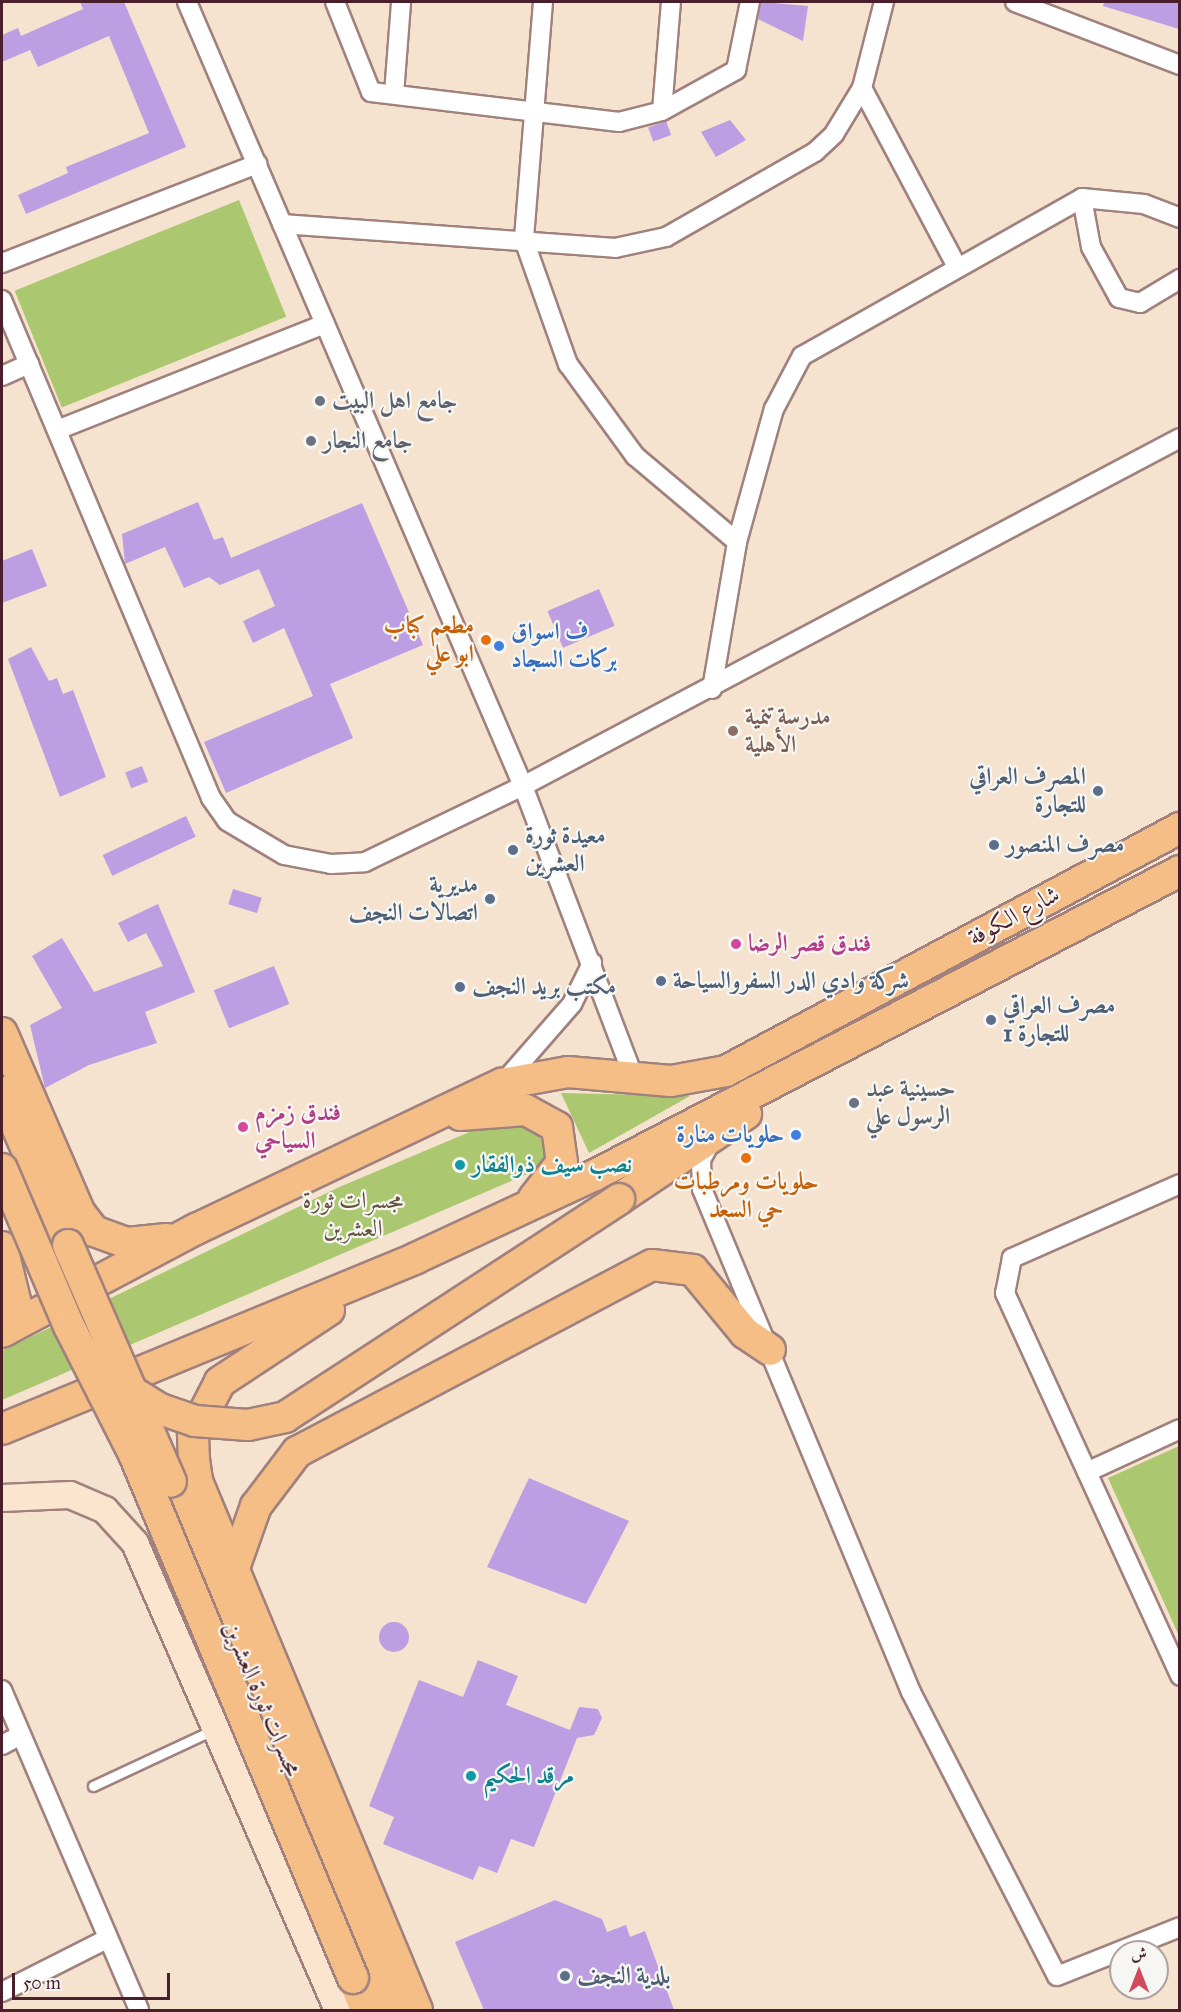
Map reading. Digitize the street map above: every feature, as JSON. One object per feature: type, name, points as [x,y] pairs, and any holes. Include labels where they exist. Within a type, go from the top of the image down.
[{"type":"highway","name":"شارع الكوفة","points":[[414,1130],[502,1084],[568,1072],[690,1080],[726,1071],[1179,828]]},
{"type":"highway","name":"شارع الكوفة","points":[[858,1039],[1179,871]]},
{"type":"highway","points":[[2,1033],[80,1213],[94,1231],[127,1243],[149,1243],[196,1229]]},
{"type":"highway","points":[[2,1205],[75,1339],[102,1376],[160,1409],[212,1424],[266,1422],[321,1397],[858,1039]]},
{"type":"highway","points":[[2,1429],[416,1258],[501,1219],[858,1039]]},
{"type":"highway","name":"مجسرات ثورة العشرين","points":[[2,1092],[392,2010]]},
{"type":"highway","points":[[4,1331],[196,1229],[414,1130],[503,1108],[549,1118],[562,1138],[562,1162],[541,1193],[501,1219]]},
{"type":"highway","points":[[2,1158],[28,1185],[68,1245]]},
{"type":"highway","name":"مجسرات ثورة العشرين","points":[[2,1169],[75,1339],[134,1454],[366,2010]]},
{"type":"highway","points":[[3,1258],[16,1304],[4,1331]]},
{"type":"highway","points":[[416,1258],[237,1367],[206,1401],[193,1434],[197,1481],[417,2010]]},
{"type":"highway","points":[[234,1568],[267,1486],[306,1446],[652,1265],[693,1270],[745,1333],[770,1350]]},
{"type":"main road","points":[[2,1498],[70,1495],[105,1510],[135,1543],[218,1728],[338,2010]]},
{"type":"street","points":[[188,2],[523,786],[634,1077]]},
{"type":"street","points":[[335,2],[371,92],[619,122],[662,111],[736,70],[750,2]]},
{"type":"street","points":[[394,94],[401,2]]},
{"type":"street","points":[[543,2],[537,112],[524,240],[568,364],[635,456],[737,542]]},
{"type":"street","points":[[662,111],[671,2]]},
{"type":"street","points":[[282,224],[615,248],[666,237],[815,152],[843,124],[862,88],[884,2]]},
{"type":"street","points":[[1015,2],[1179,65]]},
{"type":"street","points":[[862,88],[957,267]]},
{"type":"street","points":[[2,263],[257,164]]},
{"type":"street","points":[[1082,198],[1091,247],[1119,298],[1140,303],[1179,279]]},
{"type":"street","points":[[712,689],[737,542],[774,409],[802,356],[1082,198],[1144,204],[1179,218]]},
{"type":"street","points":[[2,300],[211,798],[227,821],[284,855],[331,864],[365,862],[523,786],[712,689],[1179,438]]},
{"type":"street","points":[[57,430],[325,324]]},
{"type":"street","points":[[2,376],[29,364]]},
{"type":"street","points":[[502,1084],[572,1004],[592,963]]},
{"type":"street","points":[[722,1131],[700,1160],[702,1189],[911,1692],[1057,1976],[1179,1927]]},
{"type":"street","points":[[1179,1184],[1012,1258],[1005,1293],[1179,1675]]},
{"type":"street","points":[[1087,1472],[1179,1429]]},
{"type":"street","points":[[2,1690],[139,2010]]},
{"type":"street","points":[[2,1745],[21,1736]]},
{"type":"street","points":[[2,1992],[107,1939]]},
{"type":"lane","points":[[93,1786],[218,1728]]},
{"type":"green space","points":[[239,200],[286,317],[62,407],[15,291]]},
{"type":"green space","points":[[561,1093],[690,1096],[589,1153]]},
{"type":"green space","name":"مجسرات ثورة العشرين","points":[[520,1125],[536,1131],[546,1148],[546,1166],[2,1400],[2,1351],[337,1188],[479,1128]]},
{"type":"green space","points":[[1179,1446],[1179,1636],[1108,1478]]},
{"type":"building","points":[[80,2],[124,2],[186,147],[26,214],[18,195],[68,173],[66,167],[149,133],[109,36],[38,67],[30,50],[2,62],[2,35],[18,28],[21,36],[83,9]]},
{"type":"building","points":[[761,2],[808,6],[803,41],[758,19]]},
{"type":"building","points":[[1104,2],[1179,2],[1179,29],[1103,6]]},
{"type":"building","points":[[730,120],[746,140],[716,157],[701,132]]},
{"type":"building","points":[[666,121],[671,135],[653,142],[648,127]]},
{"type":"building","points":[[198,502],[214,540],[223,537],[231,558],[362,503],[423,645],[330,684],[353,738],[226,793],[204,742],[313,696],[284,628],[253,643],[243,621],[275,606],[259,569],[220,585],[209,577],[184,588],[165,547],[125,564],[122,534]]},
{"type":"building","points":[[32,549],[47,586],[2,603],[2,561]]},
{"type":"building","points":[[599,589],[615,626],[563,648],[547,611]]},
{"type":"building","points":[[31,647],[49,681],[57,678],[63,694],[73,690],[106,777],[60,797],[8,659]]},
{"type":"building","points":[[142,766],[148,782],[131,788],[125,772]]},
{"type":"building","points":[[186,816],[196,837],[112,876],[103,855]]},
{"type":"building","points":[[233,889],[262,898],[257,913],[228,904]]},
{"type":"building","points":[[158,904],[195,992],[145,1012],[157,1043],[89,1065],[45,1088],[30,1025],[62,1008],[32,956],[62,938],[94,992],[163,966],[146,933],[128,942],[118,923]]},
{"type":"building","points":[[274,966],[289,1004],[229,1028],[214,990]]},
{"type":"building","points":[[529,1478],[629,1521],[586,1604],[487,1567]]},
{"type":"building","points":[[394,1622],[405,1626],[409,1637],[405,1648],[394,1652],[383,1648],[379,1637],[383,1626]]},
{"type":"building","name":"مرقد الحكيم","points":[[478,1660],[518,1676],[506,1705],[570,1730],[579,1707],[598,1709],[602,1718],[594,1735],[577,1738],[534,1847],[511,1839],[497,1873],[479,1866],[473,1880],[383,1844],[394,1817],[369,1806],[419,1680],[463,1697]]},
{"type":"building","name":"بلدية النجف","points":[[555,1900],[602,1919],[607,1932],[626,1925],[630,1937],[645,1931],[674,2010],[484,2010],[455,1942]]},
{"type":"place","name":"جامع اهل البيت","points":[[320,401]]},
{"type":"place","name":"جامع النجار","points":[[311,441]]},
{"type":"place","name":"مطعم كباب ابو علي","points":[[486,640]]},
{"type":"place","name":"ف اسواق بركات السجاد","points":[[499,646]]},
{"type":"place","name":"مدرسة تنمية الأهلية","points":[[733,731]]},
{"type":"place","name":"المصرف العراقي للتجارة","points":[[1098,791]]},
{"type":"place","name":"مصرف المنصور","points":[[994,845]]},
{"type":"place","name":"معيدة ثورة العشرين","points":[[513,850]]},
{"type":"place","name":"مديرية اتصالات النجف","points":[[490,899]]},
{"type":"place","name":"فندق قصر الرضا","points":[[736,944]]},
{"type":"place","name":"شركة وادي الدر السفروالسياحة","points":[[661,981]]},
{"type":"place","name":"مكتب بريد النجف","points":[[460,987]]},
{"type":"place","name":"مصرف العراقي للتجارة 1","points":[[991,1020]]},
{"type":"place","name":"حسينية عبد الرسول علي","points":[[854,1103]]},
{"type":"place","name":"فندق زمزم السياحي","points":[[243,1127]]},
{"type":"place","name":"حلويات منارة","points":[[796,1135]]},
{"type":"place","name":"حلويات ومرطبات حي السعد","points":[[746,1158]]},
{"type":"place","name":"نصب سيف ذوالفقار","points":[[460,1165]]},
{"type":"place","name":"مرقد الحكيم","points":[[471,1776]]},
{"type":"place","name":"بلدية النجف","points":[[565,1976]]}]
